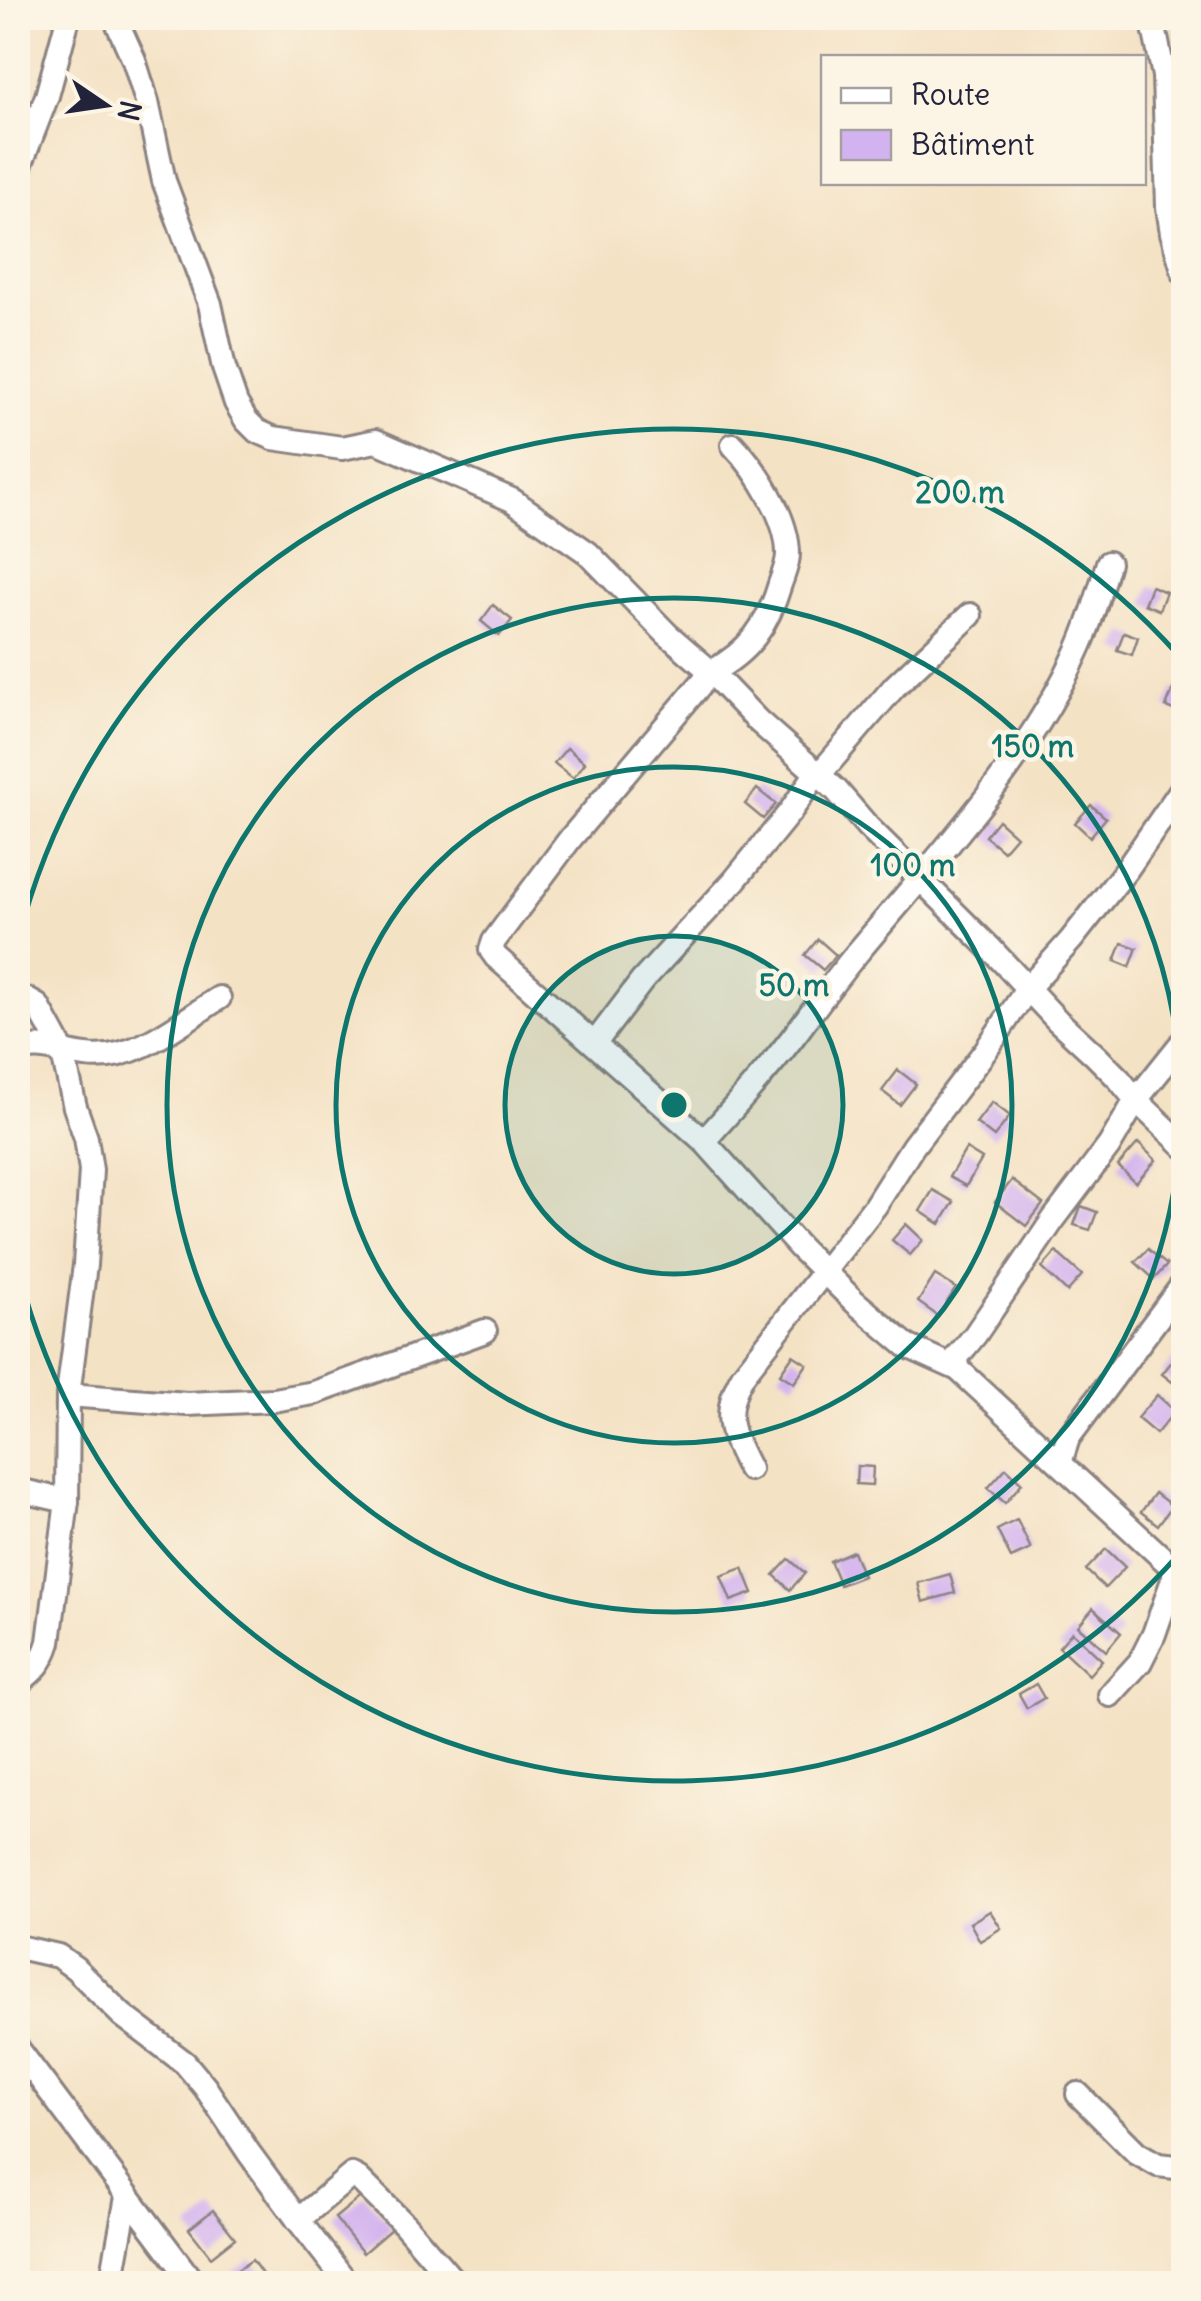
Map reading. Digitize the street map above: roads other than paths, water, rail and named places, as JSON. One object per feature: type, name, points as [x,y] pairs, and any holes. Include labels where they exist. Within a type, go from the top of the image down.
[{"type":"street","points":[[18,171],[46,96],[68,18]]},
{"type":"street","points":[[115,18],[134,60],[164,181],[210,304],[236,403],[246,420],[273,438],[342,448],[376,441],[512,500],[588,553],[758,721],[836,790],[1184,1146]]},
{"type":"street","points":[[1152,18],[1164,76],[1168,207],[1184,273]]},
{"type":"street","points":[[734,445],[748,460],[771,500],[786,540],[788,558],[768,615],[756,637],[734,660],[711,672],[570,839],[494,940],[491,950],[704,1141],[822,1271],[906,1346],[958,1369],[1181,1566],[1140,1662],[1110,1695]]},
{"type":"street","points":[[704,1141],[792,1038],[1002,776],[1056,695],[1089,623],[1108,563]]},
{"type":"street","points":[[595,1043],[642,982],[734,881],[816,774],[824,770],[895,686],[970,614]]},
{"type":"street","points":[[749,1469],[728,1417],[743,1374],[875,1206],[1028,988],[1127,870],[1184,786]]},
{"type":"street","points":[[18,1050],[46,1046],[87,1056],[108,1056],[132,1050],[219,998]]},
{"type":"street","points":[[18,999],[38,1006],[62,1050],[91,1170],[85,1264],[68,1394],[67,1501],[50,1642],[43,1660],[18,1683]]},
{"type":"street","points":[[958,1369],[957,1357],[1082,1178],[1109,1146],[1136,1100],[1184,1040]]},
{"type":"street","points":[[1060,1463],[1068,1438],[1184,1283]]},
{"type":"street","points":[[68,1394],[188,1404],[273,1400],[314,1393],[485,1331]]},
{"type":"street","points":[[18,1490],[67,1501]]},
{"type":"street","points":[[18,1947],[58,1956],[122,2014],[185,2063],[348,2284]]},
{"type":"street","points":[[18,2049],[194,2284]]},
{"type":"street","points":[[1078,2094],[1137,2153],[1158,2165],[1184,2168]]},
{"type":"street","points":[[298,2220],[352,2175],[404,2224],[456,2284]]},
{"type":"street","points":[[111,2284],[128,2197]]}]
